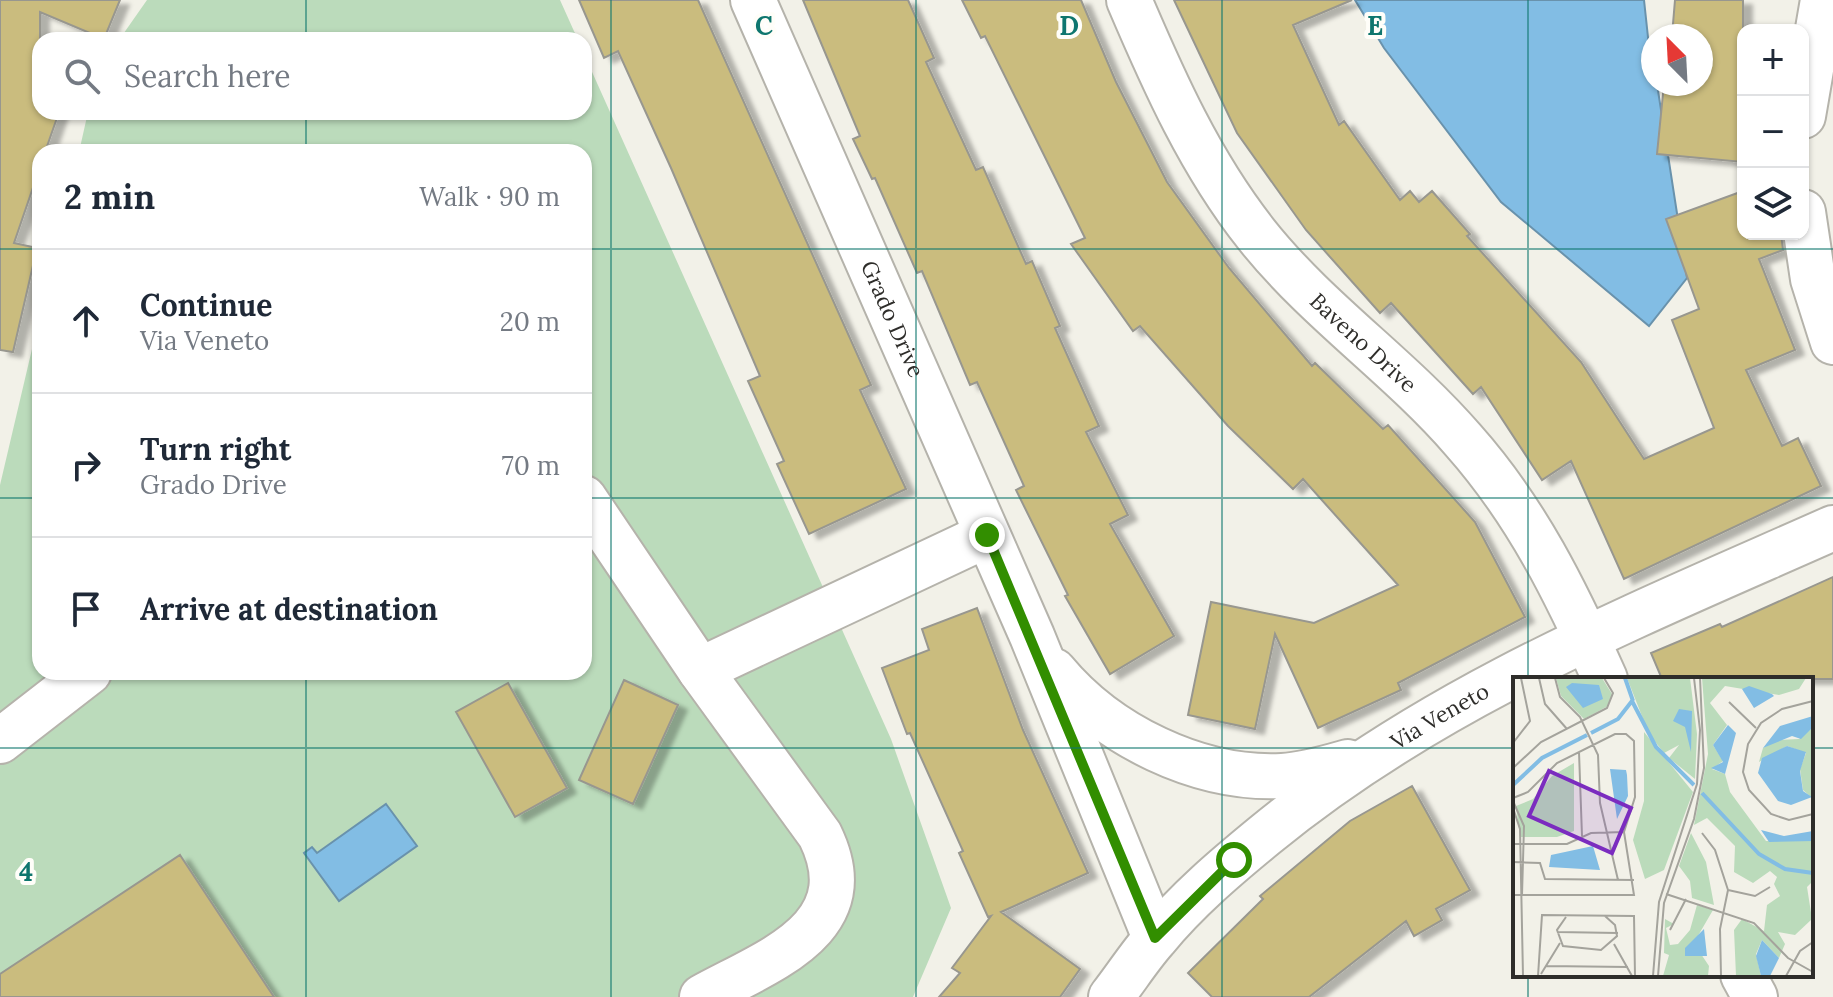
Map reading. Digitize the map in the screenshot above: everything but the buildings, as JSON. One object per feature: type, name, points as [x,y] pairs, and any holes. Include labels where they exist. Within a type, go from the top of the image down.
[{"type":"street","name":"Grado Drive","points":[[753,0],[1032,636],[1155,938]]},
{"type":"street","name":"Baveno Drive","points":[[1129,0],[1178,114],[1215,176],[1257,235],[1353,336],[1463,439],[1544,549],[1604,677]]},
{"type":"street","points":[[1806,96],[1823,0]]},
{"type":"street","points":[[1807,240],[1813,279],[1833,342]]},
{"type":"street","points":[[592,510],[700,670],[827,849],[832,880],[826,909],[806,937],[702,997]]},
{"type":"street","name":"Via Veneto","points":[[1111,997],[1155,938],[1234,860],[1295,810],[1390,742],[1502,678],[1586,637],[1833,528]]},
{"type":"street","points":[[700,670],[987,535]]},
{"type":"street","name":"Grado Drive","points":[[1032,636],[1071,691],[1099,715],[1134,738],[1201,764],[1244,774],[1283,776],[1351,761],[1390,742]]},
{"type":"street","points":[[0,741],[79,680]]},
{"type":"street","points":[[1744,977],[1755,997]]},
{"type":"green space","points":[[147,0],[560,0],[574,32],[125,32]]},
{"type":"green space","points":[[592,72],[891,739],[951,908],[913,997],[0,997],[0,485],[32,349],[32,680],[592,680],[592,144],[81,144],[86,120],[592,120]]},
{"type":"water","points":[[1355,0],[1644,0],[1647,24],[1641,24],[1641,96],[1659,96],[1687,278],[1649,326],[1501,202],[1384,48]]},
{"type":"water","points":[[386,804],[417,846],[339,901],[304,853],[312,847],[317,853]]},
{"type":"route","points":[[987,535],[1032,636],[1155,938],[1234,860]]}]
